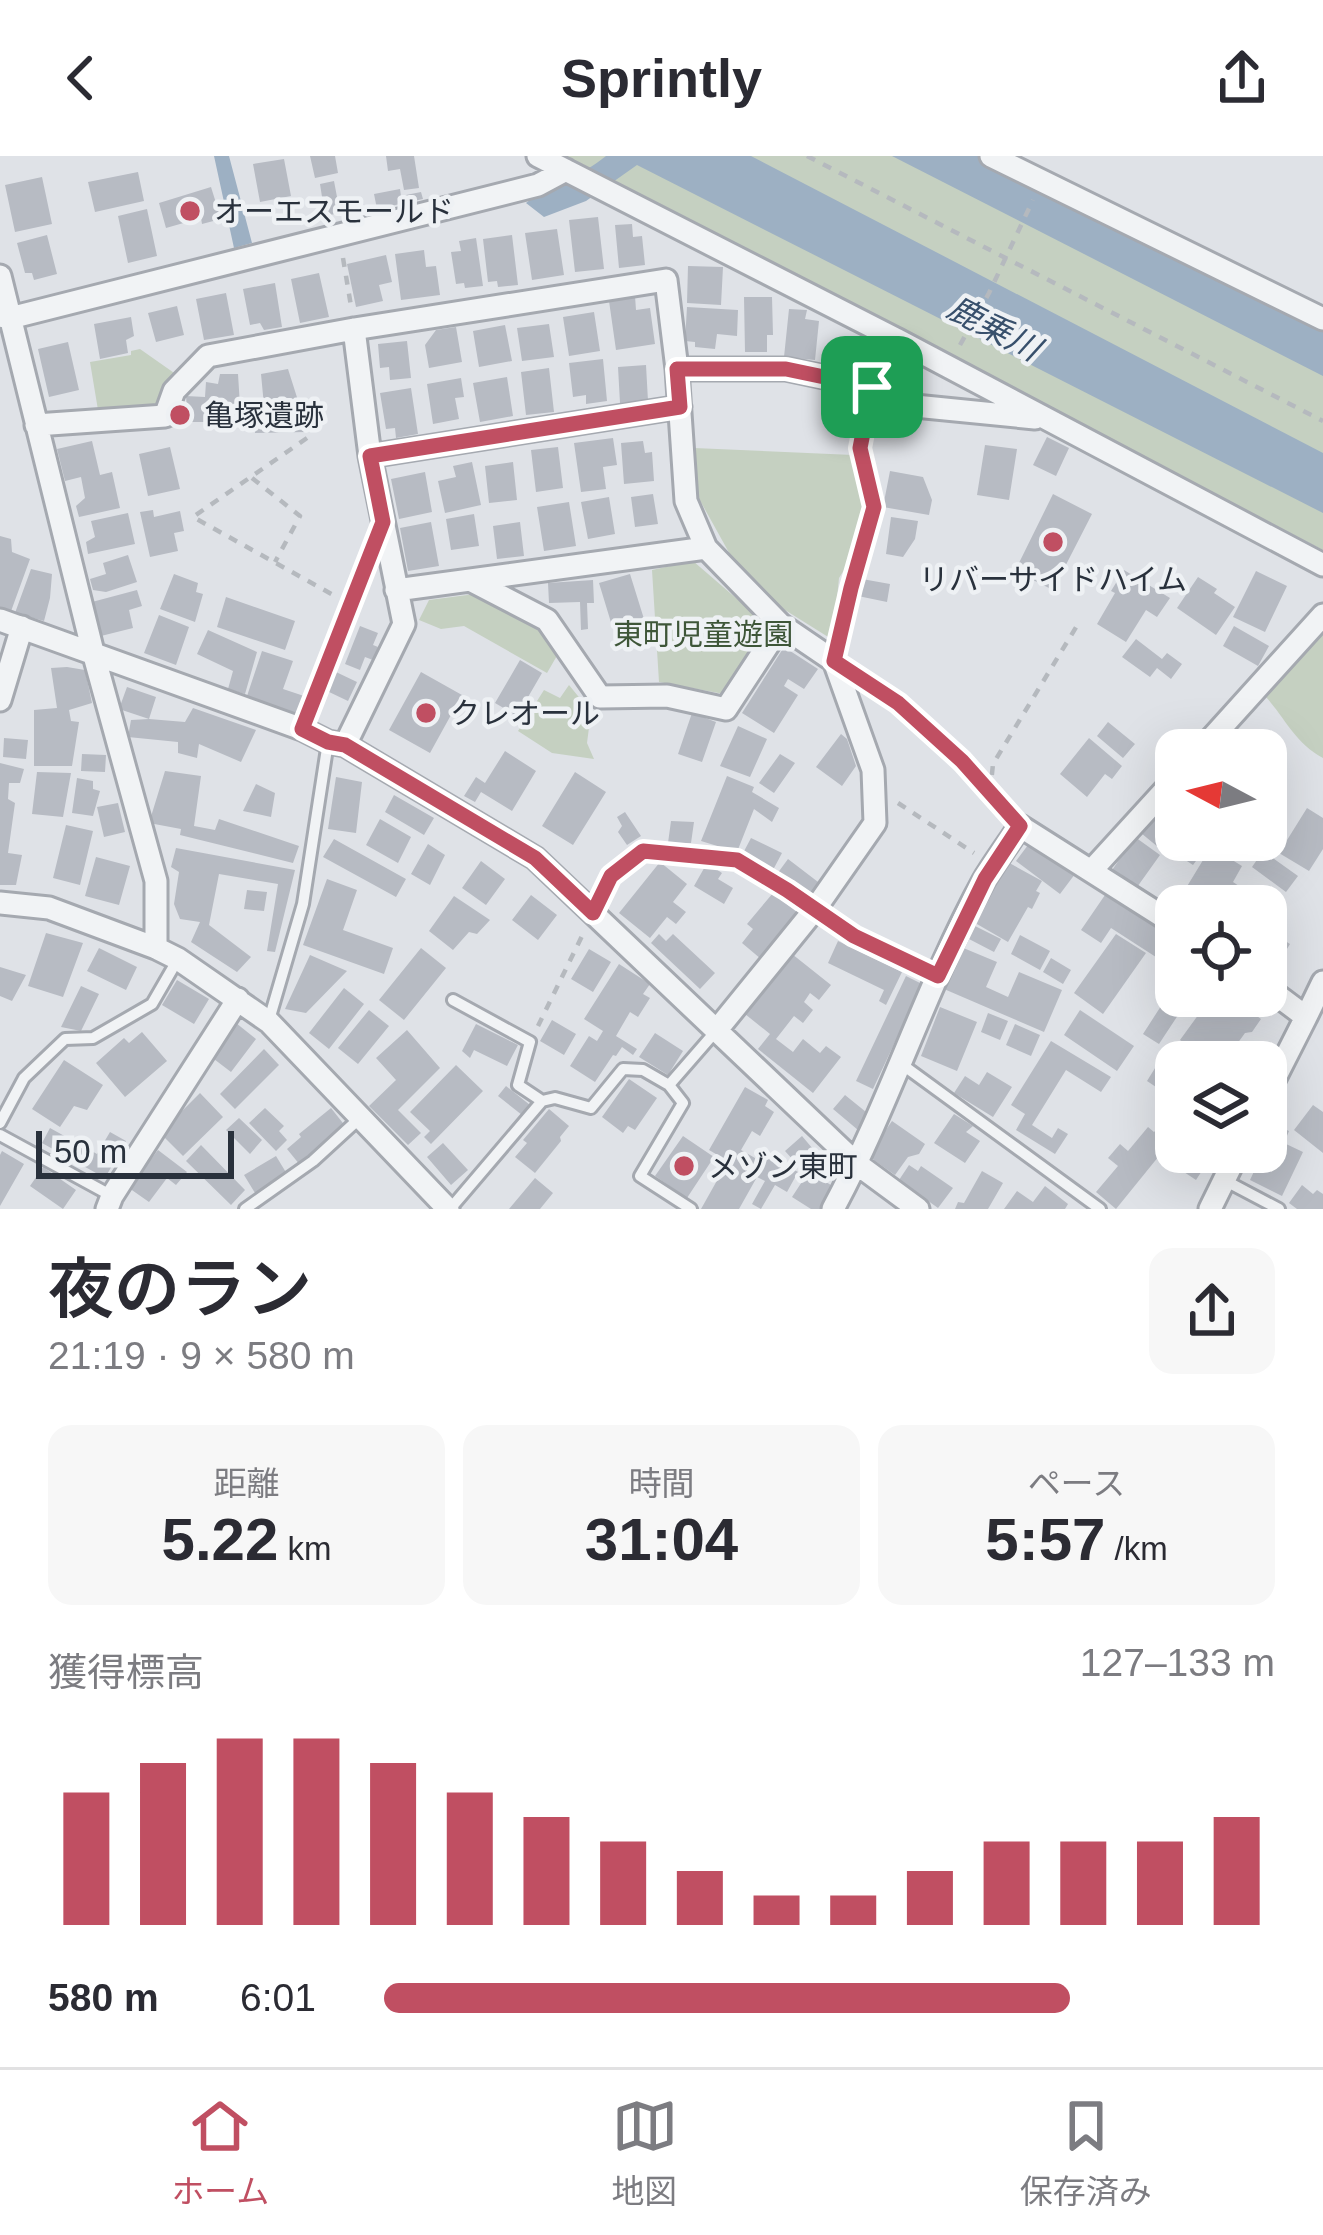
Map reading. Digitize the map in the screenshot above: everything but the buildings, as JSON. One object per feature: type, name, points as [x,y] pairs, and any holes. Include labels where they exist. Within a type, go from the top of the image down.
[{"type":"street","points":[[538,156],[1323,565]]},
{"type":"street","points":[[991,156],[1323,319]]},
{"type":"street","points":[[5,317],[538,185],[583,179]]},
{"type":"street","points":[[0,276],[5,317],[156,881],[156,948]]},
{"type":"street","points":[[36,425],[165,416],[174,391],[208,356],[666,280],[686,501],[706,548],[781,625],[834,661],[873,770],[875,824],[815,909],[716,1031]]},
{"type":"street","points":[[337,743],[404,624],[370,456],[354,329]]},
{"type":"street","points":[[872,387],[896,339]]},
{"type":"street","points":[[677,369],[786,369],[872,387],[915,406],[1048,419]]},
{"type":"street","points":[[370,456],[680,407]]},
{"type":"street","points":[[396,590],[706,548]]},
{"type":"street","points":[[472,581],[547,620],[601,697],[668,696],[726,710],[781,625]]},
{"type":"street","points":[[1220,729],[1323,615]]},
{"type":"street","points":[[0,700],[11,624],[337,743],[535,858],[857,1164],[918,1209]]},
{"type":"street","points":[[1092,870],[1155,801]]},
{"type":"street","points":[[833,1209],[938,976],[993,866],[1020,826],[1155,911]]},
{"type":"street","points":[[0,903],[49,908],[156,948],[238,999],[268,1022],[449,1209]]},
{"type":"street","points":[[1287,1055],[1323,982]]},
{"type":"street","points":[[109,1203],[238,999]]},
{"type":"street","points":[[1287,1003],[1306,1017]]},
{"type":"street","points":[[1210,1209],[1228,1173]]},
{"type":"lane","points":[[834,661],[874,507],[860,448],[872,387]]},
{"type":"lane","points":[[302,729],[383,522]]},
{"type":"lane","points":[[268,1022],[304,904],[337,743]]},
{"type":"lane","points":[[0,1123],[24,1078],[65,1039],[93,1038],[152,1004],[178,959]]},
{"type":"lane","points":[[452,1000],[530,1042],[518,1084],[542,1101]]},
{"type":"lane","points":[[669,1085],[716,1031]]},
{"type":"lane","points":[[900,1063],[1100,1209]]},
{"type":"lane","points":[[449,1209],[542,1101],[555,1098],[591,1108],[622,1069],[643,1070],[669,1085],[683,1103],[640,1176],[692,1209]]},
{"type":"lane","points":[[245,1209],[314,1161],[361,1117]]},
{"type":"lane","points":[[0,1135],[109,1203]]},
{"type":"lane","points":[[1224,1180],[1279,1209]]},
{"type":"path","points":[[807,156],[1323,421]]},
{"type":"path","points":[[949,367],[1041,182]]},
{"type":"path","points":[[340,233],[354,329]]},
{"type":"path","points":[[307,438],[193,517],[350,604]]},
{"type":"path","points":[[252,478],[300,516],[275,562]]},
{"type":"path","points":[[990,794],[993,764],[1078,623]]},
{"type":"path","points":[[834,661],[898,703],[962,761],[1020,826]]},
{"type":"path","points":[[874,788],[993,866]]},
{"type":"path","points":[[530,1042],[611,876],[643,851],[737,860],[854,936],[938,976]]},
{"type":"green space","points":[[559,156],[923,156],[1323,367],[1323,550]]},
{"type":"green space","points":[[140,349],[177,375],[158,403],[98,410],[90,362]]},
{"type":"green space","points":[[694,448],[853,455],[866,511],[856,551],[839,578],[833,640],[785,610],[737,567],[697,495]]},
{"type":"green space","name":"東町児童遊園","points":[[693,561],[765,623],[724,694],[659,682],[652,570]]},
{"type":"green space","points":[[475,594],[540,626],[558,654],[547,673],[464,626],[441,629],[419,620],[429,600]]},
{"type":"green space","points":[[1321,634],[1323,758],[1297,737],[1265,696]]},
{"type":"green space","points":[[569,685],[591,712],[587,743],[594,759],[552,753],[518,731],[544,690],[560,698]]},
{"type":"water","points":[[214,156],[229,156],[252,243],[234,248]]},
{"type":"water","name":"鹿乗川","points":[[606,156],[751,156],[1323,453],[1323,513],[637,165],[586,201],[544,217],[526,203]]},
{"type":"water","points":[[892,156],[986,156],[1323,325],[1323,376]]},
{"type":"place","name":"オーエスモールド","points":[[190,211]]},
{"type":"place","name":"亀塚遺跡","points":[[180,415]]},
{"type":"place","name":"リバーサイドハイム","points":[[1053,542]]},
{"type":"place","name":"クレオール","points":[[426,713]]},
{"type":"place","name":"メゾン東町","points":[[684,1166]]},
{"type":"route","points":[[677,369],[786,369],[872,387],[860,448],[874,507],[834,661],[898,703],[962,761],[1020,826],[985,879],[938,976],[854,936],[737,860],[643,851],[611,876],[593,913],[535,858],[345,745],[302,729],[383,522],[370,456],[680,407],[677,369]]}]
